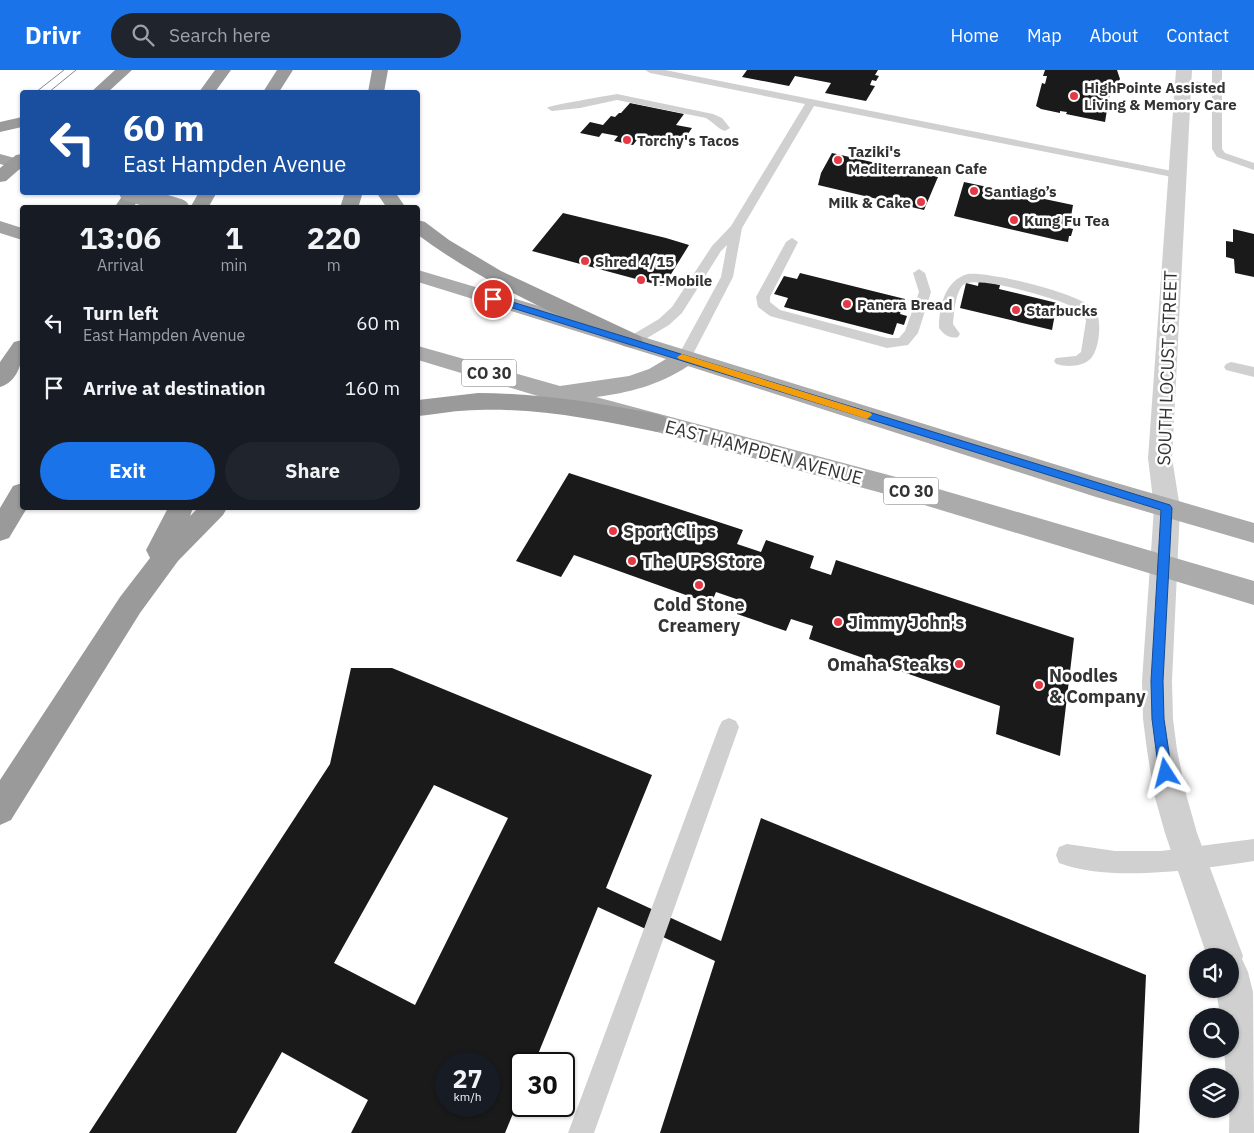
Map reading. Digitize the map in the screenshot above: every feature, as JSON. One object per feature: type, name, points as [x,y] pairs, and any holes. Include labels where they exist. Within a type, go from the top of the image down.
[{"type":"highway","points":[[208,90],[223,70]]},
{"type":"highway","points":[[272,90],[285,70]]},
{"type":"highway","points":[[376,90],[380,70]]},
{"type":"highway","points":[[93,90],[119,75]]},
{"type":"highway","points":[[101,90],[119,75]]},
{"type":"highway","points":[[0,127],[20,122]]},
{"type":"highway","points":[[0,177],[16,162]]},
{"type":"highway","points":[[138,195],[170,205]]},
{"type":"highway","points":[[0,227],[20,233]]},
{"type":"highway","points":[[420,228],[440,245],[491,275],[632,341]]},
{"type":"highway","points":[[0,379],[20,350]]},
{"type":"highway","points":[[420,408],[445,404],[524,402],[587,409],[657,423]]},
{"type":"highway","points":[[0,531],[20,496]]},
{"type":"highway","points":[[0,809],[130,604],[180,510]]},
{"type":"highway","points":[[130,604],[169,553],[212,510]]},
{"type":"main road","points":[[420,277],[632,341],[1096,487],[1254,533]]},
{"type":"main road","name":"EAST HAMPDEN AVENUE","points":[[420,354],[657,423],[911,491],[1254,593]]},
{"type":"main road","points":[[558,394],[640,382],[664,372],[684,358]]},
{"type":"street","name":"SOUTH LOCUST STREET","points":[[1184,76],[1160,458],[1167,508],[1157,681],[1158,719],[1170,794],[1191,861],[1222,948]]},
{"type":"street","points":[[1236,998],[1249,1133]]},
{"type":"lane","points":[[650,70],[1178,175]]},
{"type":"lane","points":[[1217,70],[1217,149],[1221,155],[1254,167]]},
{"type":"lane","points":[[1184,76],[1217,88]]},
{"type":"lane","points":[[552,108],[580,105],[617,97],[709,116],[718,120],[725,128]]},
{"type":"lane","points":[[632,341],[664,322],[677,310],[716,249],[736,228],[811,103]]},
{"type":"lane","points":[[684,358],[727,277],[736,228]]},
{"type":"lane","points":[[792,242],[763,297],[763,304],[775,314],[879,342],[896,344],[903,342],[911,333],[924,292],[919,273]]},
{"type":"lane","points":[[953,334],[946,328],[945,320],[955,289],[966,278],[981,278],[1069,299],[1091,314],[1090,349],[1088,354],[1079,360],[1061,362]]},
{"type":"lane","points":[[1231,367],[1254,372]]},
{"type":"lane","points":[[581,1133],[729,727]]},
{"type":"lane","points":[[1067,855],[1124,863],[1191,861],[1254,850]]},
{"type":"building","points":[[747,70],[878,70],[875,75],[879,76],[876,81],[872,80],[870,85],[875,86],[866,101],[825,93],[831,83],[795,76],[789,86],[742,77]]},
{"type":"building","name":"HighPointe Assisted Living & Memory Care","points":[[1045,70],[1117,70],[1120,79],[1116,86],[1111,86],[1105,122],[1066,114],[1067,112],[1060,111],[1060,113],[1041,109],[1036,106],[1042,83],[1045,84],[1047,76],[1043,76]]},
{"type":"building","points":[[630,103],[684,114],[676,125],[692,128],[679,147],[663,143],[661,146],[637,140],[633,145],[614,141],[618,136],[602,133],[599,137],[580,133],[590,122],[603,125],[611,116],[615,117],[621,113]]},
{"type":"building","points":[[832,153],[938,177],[924,210],[818,185],[821,173]]},
{"type":"building","points":[[964,182],[1073,205],[1069,228],[1073,229],[1068,242],[954,216]]},
{"type":"building","points":[[563,213],[689,245],[662,286],[532,251]]},
{"type":"building","points":[[1233,229],[1254,234],[1254,277],[1235,273],[1234,259],[1226,257],[1226,241],[1233,242]]},
{"type":"building","points":[[800,273],[905,299],[900,314],[907,316],[904,325],[897,323],[893,335],[784,307],[788,298],[774,294],[784,276],[797,279]]},
{"type":"building","points":[[979,280],[1000,285],[999,289],[1057,303],[1052,330],[960,308],[966,283],[978,286]]},
{"type":"building","points":[[569,473],[743,530],[737,544],[761,552],[766,540],[814,556],[810,568],[831,575],[836,560],[1074,638],[1060,756],[996,734],[1000,706],[809,639],[813,626],[791,619],[786,631],[737,614],[742,601],[716,592],[711,604],[574,555],[561,577],[516,561]]},
{"type":"building","points":[[351,668],[392,668],[652,775],[606,888],[721,941],[761,818],[1146,975],[1139,1133],[660,1133],[715,961],[598,907],[539,1052],[510,1052],[510,1117],[512,1117],[505,1133],[351,1133],[368,1100],[282,1052],[236,1133],[89,1133],[330,764]],"holes":[[[434,785],[508,818],[415,1005],[334,963]]]},
{"type":"tram line","points":[[39,90],[64,70]]},
{"type":"tram line","points":[[51,90],[76,70]]},
{"type":"slow traffic","points":[[682,357],[867,415]]},
{"type":"place","name":"HighPointe Assisted Living & Memory Care","points":[[1074,96]]},
{"type":"place","name":"Torchy's Tacos","points":[[627,140]]},
{"type":"place","name":"Taziki's Mediterranean Cafe","points":[[838,160]]},
{"type":"place","name":"Santiago’s","points":[[974,191]]},
{"type":"place","name":"Milk & Cake","points":[[921,202]]},
{"type":"place","name":"Kung Fu Tea","points":[[1014,220]]},
{"type":"place","name":"Shred 4/15","points":[[585,261]]},
{"type":"place","name":"T-Mobile","points":[[641,280]]},
{"type":"place","name":"Panera Bread","points":[[847,304]]},
{"type":"place","name":"Starbucks","points":[[1016,310]]},
{"type":"place","name":"Sport Clips","points":[[613,531]]},
{"type":"place","name":"The UPS Store","points":[[632,561]]},
{"type":"place","name":"Cold Stone Creamery","points":[[699,585]]},
{"type":"place","name":"Jimmy John's","points":[[838,622]]},
{"type":"place","name":"Omaha Steaks","points":[[959,664]]},
{"type":"place","name":"Noodles & Company","points":[[1039,685]]},
{"type":"route","points":[[493,299],[1167,508],[1157,681],[1158,719],[1166,773]]}]
